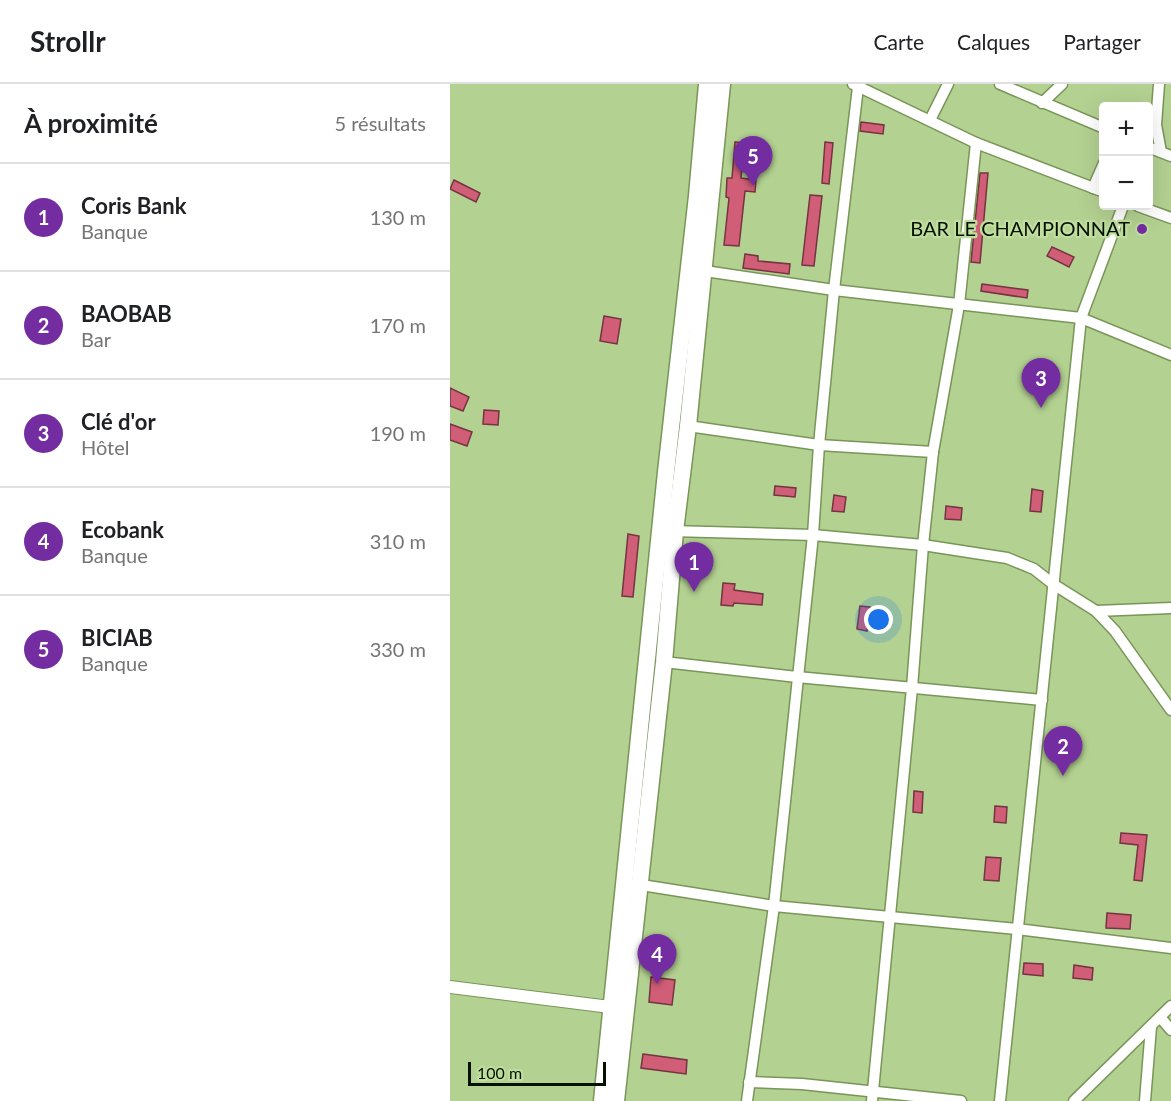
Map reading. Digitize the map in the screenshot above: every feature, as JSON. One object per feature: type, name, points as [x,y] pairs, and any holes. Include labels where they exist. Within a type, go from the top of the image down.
[{"type":"highway","points":[[631,884],[664,662],[668,531],[688,426],[707,84]]},
{"type":"highway","points":[[602,1101],[618,1008],[696,270],[722,84]]},
{"type":"highway","points":[[616,1101],[618,1008]]},
{"type":"street","points":[[930,120],[948,84]]},
{"type":"street","points":[[1000,84],[1099,126]]},
{"type":"street","points":[[1042,103],[1062,84]]},
{"type":"street","points":[[1159,84],[1156,124],[1166,154]]},
{"type":"street","points":[[747,1101],[774,906],[813,535],[819,445],[855,85],[976,143],[1098,190]]},
{"type":"street","points":[[872,1096],[933,452],[959,305],[976,143]]},
{"type":"street","points":[[1000,1101],[1081,318],[1122,210]]},
{"type":"street","points":[[1149,210],[1171,218]]},
{"type":"street","points":[[696,270],[834,291],[1081,318],[1171,355]]},
{"type":"street","points":[[688,426],[819,445],[933,452]]},
{"type":"street","points":[[668,531],[813,535],[923,545],[1007,558],[1034,569],[1053,584],[1096,610],[1115,631],[1171,710]]},
{"type":"street","points":[[1096,610],[1171,608]]},
{"type":"street","points":[[664,662],[1042,700]]},
{"type":"street","points":[[631,884],[774,906],[1017,928],[1171,948]]},
{"type":"street","points":[[450,987],[618,1008]]},
{"type":"street","points":[[1074,1101],[1171,1006]]},
{"type":"street","points":[[1160,1017],[1171,1030]]},
{"type":"street","points":[[1144,1101],[1151,1027]]},
{"type":"street","points":[[749,1082],[802,1084],[872,1096],[961,1101]]},
{"type":"building","points":[[861,122],[884,125],[883,134],[860,131]]},
{"type":"building","points":[[735,142],[744,143],[741,178],[756,180],[755,192],[745,191],[739,246],[724,245],[729,198],[726,197],[727,178],[732,178]]},
{"type":"building","points":[[825,142],[833,143],[829,184],[822,183]]},
{"type":"building","points":[[980,173],[988,173],[980,263],[971,262]]},
{"type":"building","points":[[454,180],[480,193],[476,202],[450,189]]},
{"type":"building","points":[[810,195],[822,196],[814,266],[802,265]]},
{"type":"building","points":[[1052,247],[1074,257],[1069,267],[1047,256]]},
{"type":"building","points":[[745,254],[758,256],[758,261],[790,264],[789,274],[743,268]]},
{"type":"building","points":[[982,284],[1028,290],[1027,298],[981,291]]},
{"type":"building","points":[[604,316],[621,319],[617,344],[600,341]]},
{"type":"building","points":[[450,388],[469,397],[463,411],[450,406]]},
{"type":"building","points":[[484,410],[499,411],[498,425],[483,424]]},
{"type":"building","points":[[450,424],[472,432],[467,446],[450,440]]},
{"type":"building","points":[[775,486],[796,488],[795,497],[774,495]]},
{"type":"building","points":[[1032,489],[1043,491],[1041,512],[1030,511]]},
{"type":"building","points":[[834,495],[846,497],[844,512],[832,511]]},
{"type":"building","points":[[946,506],[962,508],[961,520],[945,519]]},
{"type":"building","points":[[628,534],[639,536],[633,597],[622,596]]},
{"type":"building","points":[[723,583],[735,584],[734,590],[763,594],[762,605],[734,603],[733,606],[721,605]]},
{"type":"building","points":[[860,606],[870,607],[867,631],[857,629]]},
{"type":"building","points":[[914,791],[923,792],[922,813],[913,812]]},
{"type":"building","points":[[995,806],[1007,807],[1006,823],[994,822]]},
{"type":"building","points":[[1121,833],[1147,835],[1142,881],[1134,880],[1138,845],[1120,843]]},
{"type":"building","points":[[986,857],[1001,858],[999,881],[984,880]]},
{"type":"building","points":[[1107,913],[1131,915],[1130,929],[1106,928]]},
{"type":"building","points":[[1024,963],[1043,964],[1043,976],[1023,974]]},
{"type":"building","points":[[1074,965],[1093,968],[1092,980],[1073,978]]},
{"type":"building","points":[[651,977],[675,980],[672,1005],[649,1002]]},
{"type":"building","points":[[643,1054],[687,1060],[686,1074],[641,1068]]},
{"type":"place","name":"BICIAB","points":[[753,186]]},
{"type":"place","name":"BAR LE CHAMPIONNAT","points":[[1142,229]]},
{"type":"place","name":"Clé d'or","points":[[1041,408]]},
{"type":"place","name":"Coris Bank","points":[[694,592]]},
{"type":"place","name":"BAOBAB","points":[[1063,776]]},
{"type":"place","name":"Ecobank","points":[[657,984]]}]
